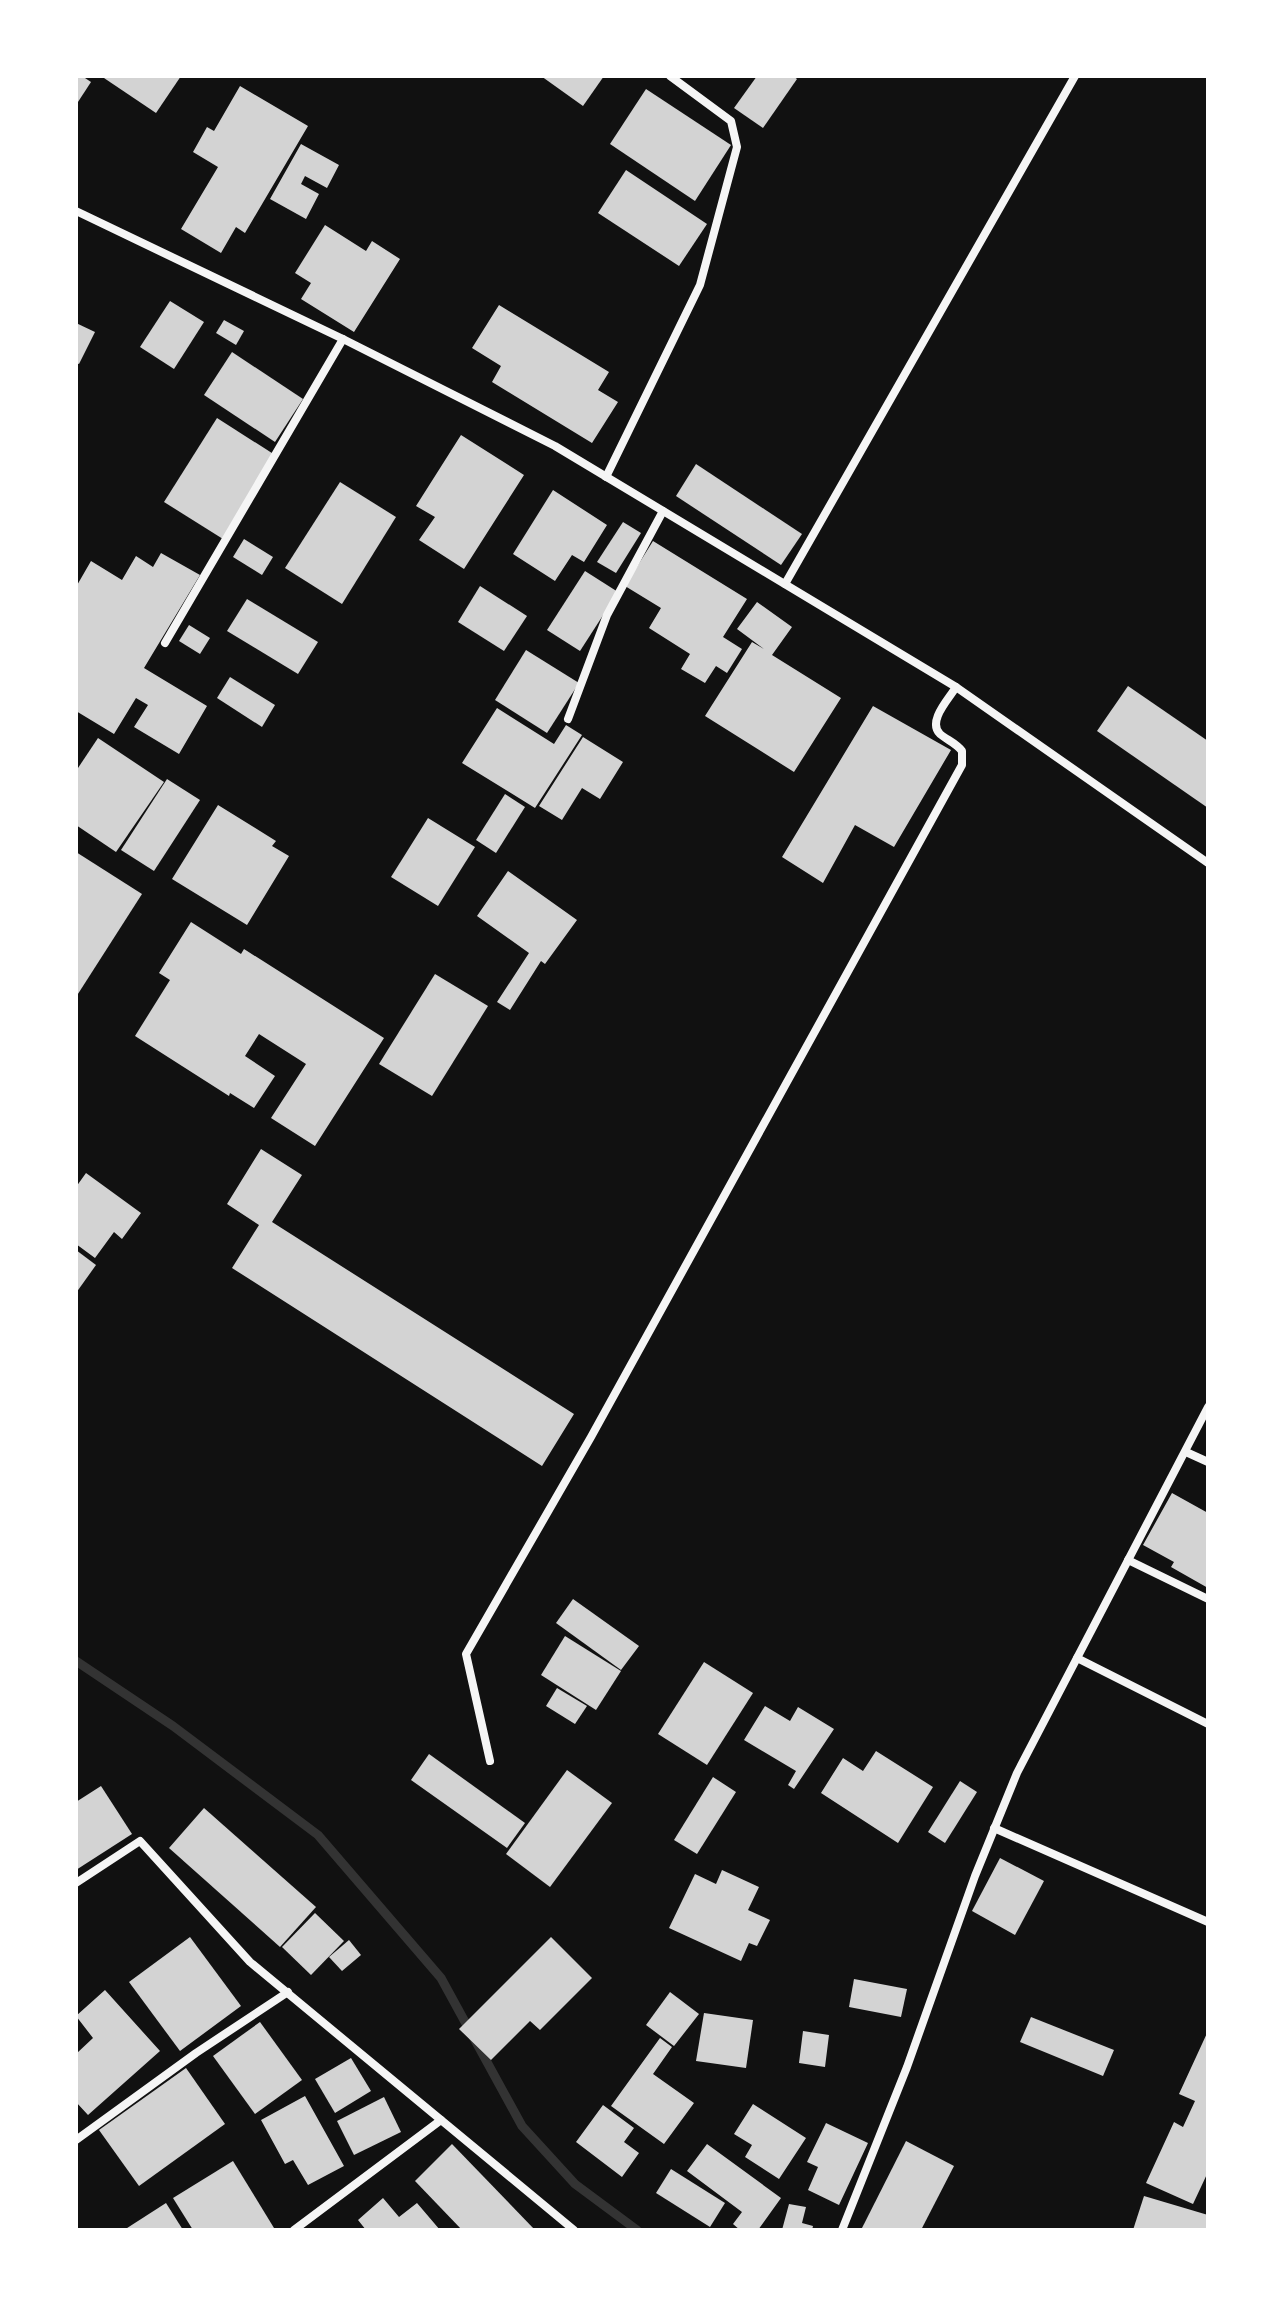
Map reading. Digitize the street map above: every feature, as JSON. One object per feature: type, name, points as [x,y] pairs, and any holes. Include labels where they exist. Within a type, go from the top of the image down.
[{"type":"street","points":[[606,477],[700,285],[737,147],[731,121],[670,76]]},
{"type":"street","points":[[785,584],[1075,76]]},
{"type":"street","points":[[76,211],[343,339],[555,446],[956,687],[1208,863]]},
{"type":"street","points":[[165,643],[343,339]]},
{"type":"street","points":[[568,719],[607,615],[663,511]]},
{"type":"street","points":[[490,1761],[466,1654],[591,1437],[962,765],[962,751],[937,731],[935,725],[956,687]]},
{"type":"street","points":[[842,2230],[907,2067],[970,1891],[1017,1773],[1208,1407]]},
{"type":"street","points":[[1186,1452],[1208,1462]]},
{"type":"street","points":[[1128,1560],[1208,1599]]},
{"type":"street","points":[[1077,1658],[1208,1724]]},
{"type":"street","points":[[994,1828],[1208,1922]]},
{"type":"street","points":[[76,1883],[140,1841],[250,1962],[574,2230]]},
{"type":"street","points":[[76,2140],[196,2053],[288,1992]]},
{"type":"street","points":[[294,2230],[441,2120]]},
{"type":"building","points":[[76,76],[91,82],[76,105]]},
{"type":"building","points":[[101,76],[181,76],[156,113]]},
{"type":"building","points":[[541,76],[604,76],[583,106]]},
{"type":"building","points":[[757,76],[793,76],[797,79],[763,128],[734,108]]},
{"type":"building","points":[[240,86],[308,126],[245,233],[236,227],[221,253],[181,229],[218,167],[193,152],[207,127],[214,131]]},
{"type":"building","points":[[646,89],[731,145],[695,201],[610,144]]},
{"type":"building","points":[[301,144],[339,165],[327,188],[305,176],[301,184],[319,194],[306,219],[270,199]]},
{"type":"building","points":[[626,170],[707,224],[679,266],[598,213]]},
{"type":"building","points":[[325,225],[366,251],[372,241],[400,259],[354,332],[301,299],[311,283],[295,273]]},
{"type":"building","points":[[170,301],[204,322],[174,369],[140,347]]},
{"type":"building","points":[[499,305],[609,372],[598,390],[618,402],[592,443],[492,382],[501,366],[472,348]]},
{"type":"building","points":[[224,320],[244,331],[236,345],[216,333]]},
{"type":"building","points":[[76,323],[95,332],[79,364],[76,363]]},
{"type":"building","points":[[232,352],[303,399],[275,442],[204,395]]},
{"type":"building","points":[[217,418],[275,455],[223,539],[164,502]]},
{"type":"building","points":[[461,435],[524,475],[464,569],[419,540],[435,517],[416,506]]},
{"type":"building","points":[[696,464],[802,534],[781,565],[676,496]]},
{"type":"building","points":[[340,482],[396,517],[342,604],[285,568]]},
{"type":"building","points":[[553,490],[607,525],[584,562],[572,555],[555,581],[513,554]]},
{"type":"building","points":[[623,522],[641,533],[616,573],[597,562]]},
{"type":"building","points":[[244,539],[273,557],[262,575],[233,557]]},
{"type":"building","points":[[653,541],[747,599],[723,637],[742,649],[727,673],[716,666],[705,683],[681,669],[690,654],[649,628],[661,608],[625,586]]},
{"type":"building","points":[[161,553],[200,575],[144,668],[207,706],[179,754],[134,727],[148,705],[136,698],[114,734],[76,711],[76,587],[91,561],[122,580],[136,556],[153,567]]},
{"type":"building","points":[[585,571],[618,592],[580,651],[547,630]]},
{"type":"building","points":[[480,586],[527,616],[504,651],[458,622]]},
{"type":"building","points":[[247,599],[318,642],[298,674],[227,631]]},
{"type":"building","points":[[757,602],[792,627],[772,655],[841,698],[794,772],[705,716],[752,642],[764,649],[737,629]]},
{"type":"building","points":[[189,625],[210,638],[200,654],[179,641]]},
{"type":"building","points":[[526,650],[579,683],[547,733],[495,700]]},
{"type":"building","points":[[230,677],[275,705],[262,727],[217,698]]},
{"type":"building","points":[[1128,686],[1208,741],[1208,808],[1097,731]]},
{"type":"building","points":[[873,706],[951,750],[894,847],[855,825],[823,883],[782,857]]},
{"type":"building","points":[[497,708],[554,744],[566,725],[582,735],[535,808],[462,763]]},
{"type":"building","points":[[583,737],[623,762],[600,799],[582,788],[562,820],[539,806]]},
{"type":"building","points":[[98,738],[164,782],[116,852],[76,825],[76,771]]},
{"type":"building","points":[[167,779],[200,800],[154,871],[121,850]]},
{"type":"building","points":[[505,794],[525,807],[496,853],[476,840]]},
{"type":"building","points":[[218,805],[276,841],[272,846],[289,856],[247,925],[172,879]]},
{"type":"building","points":[[428,818],[475,847],[438,906],[391,877]]},
{"type":"building","points":[[76,852],[142,894],[76,997]]},
{"type":"building","points":[[508,871],[577,920],[545,964],[541,961],[510,1010],[497,1002],[529,953],[477,916]]},
{"type":"building","points":[[191,922],[241,954],[244,949],[384,1038],[315,1146],[271,1118],[306,1064],[259,1034],[245,1056],[275,1076],[254,1108],[230,1093],[229,1096],[135,1036],[170,980],[159,973]]},
{"type":"building","points":[[435,974],[488,1006],[432,1096],[379,1064]]},
{"type":"building","points":[[261,1149],[302,1175],[272,1222],[574,1414],[542,1466],[232,1268],[259,1225],[227,1204]]},
{"type":"building","points":[[86,1173],[141,1213],[122,1239],[114,1232],[95,1258],[76,1244],[76,1187]]},
{"type":"building","points":[[76,1250],[96,1265],[76,1293]]},
{"type":"building","points":[[1172,1493],[1208,1513],[1208,1588],[1171,1567],[1174,1562],[1143,1545]]},
{"type":"building","points":[[573,1599],[639,1646],[621,1670],[556,1623]]},
{"type":"building","points":[[565,1636],[621,1671],[596,1710],[541,1675]]},
{"type":"building","points":[[704,1662],[753,1693],[707,1765],[658,1734]]},
{"type":"building","points":[[557,1688],[587,1706],[575,1724],[546,1706]]},
{"type":"building","points":[[765,1706],[790,1721],[798,1707],[834,1729],[794,1789],[788,1785],[796,1771],[744,1740]]},
{"type":"building","points":[[876,1751],[933,1787],[898,1843],[821,1793],[843,1758],[863,1771]]},
{"type":"building","points":[[429,1754],[525,1823],[507,1848],[411,1780]]},
{"type":"building","points":[[567,1770],[612,1803],[550,1887],[506,1854]]},
{"type":"building","points":[[713,1777],[736,1792],[697,1854],[674,1840]]},
{"type":"building","points":[[960,1781],[977,1792],[945,1843],[928,1832]]},
{"type":"building","points":[[101,1786],[132,1834],[76,1870],[76,1802]]},
{"type":"building","points":[[204,1808],[316,1907],[280,1947],[169,1848]]},
{"type":"building","points":[[1000,1858],[1044,1881],[1015,1935],[972,1911]]},
{"type":"building","points":[[722,1870],[759,1887],[748,1910],[770,1920],[757,1946],[749,1943],[741,1961],[669,1928],[695,1874],[716,1884]]},
{"type":"building","points":[[315,1913],[344,1941],[311,1975],[282,1947]]},
{"type":"building","points":[[190,1937],[241,2006],[180,2051],[129,1982]]},
{"type":"building","points":[[551,1937],[592,1978],[540,2030],[530,2021],[491,2060],[459,2029]]},
{"type":"building","points":[[349,1940],[361,1955],[342,1971],[329,1957]]},
{"type":"building","points":[[854,1979],[907,1989],[901,2017],[849,2007]]},
{"type":"building","points":[[105,1990],[160,2051],[88,2115],[76,2102],[76,2054],[93,2038],[76,2016]]},
{"type":"building","points":[[670,1992],[699,2014],[674,2046],[646,2025]]},
{"type":"building","points":[[704,2013],[753,2020],[746,2068],[696,2061]]},
{"type":"building","points":[[1031,2017],[1114,2050],[1103,2076],[1020,2042]]},
{"type":"building","points":[[260,2022],[302,2080],[255,2114],[213,2056]]},
{"type":"building","points":[[803,2031],[829,2035],[825,2067],[799,2063]]},
{"type":"building","points":[[1208,2031],[1208,2172],[1193,2204],[1146,2183],[1174,2122],[1183,2127],[1195,2101],[1179,2094]]},
{"type":"building","points":[[660,2038],[672,2047],[653,2074],[694,2103],[664,2144],[611,2106]]},
{"type":"building","points":[[351,2058],[371,2091],[335,2113],[315,2079]]},
{"type":"building","points":[[186,2068],[225,2124],[139,2186],[99,2130]]},
{"type":"building","points":[[305,2096],[344,2166],[308,2185],[293,2160],[285,2164],[261,2120]]},
{"type":"building","points":[[384,2097],[401,2132],[354,2155],[337,2121]]},
{"type":"building","points":[[753,2104],[806,2138],[779,2179],[745,2157],[752,2145],[734,2134]]},
{"type":"building","points":[[603,2105],[634,2128],[624,2142],[639,2153],[622,2177],[576,2142]]},
{"type":"building","points":[[826,2123],[868,2143],[839,2205],[808,2190],[818,2167],[807,2162]]},
{"type":"building","points":[[906,2141],[954,2166],[921,2230],[861,2230]]},
{"type":"building","points":[[452,2144],[535,2230],[462,2230],[415,2181]]},
{"type":"building","points":[[707,2144],[781,2198],[758,2230],[740,2230],[733,2224],[742,2212],[687,2171]]},
{"type":"building","points":[[233,2161],[274,2228],[193,2230],[173,2198]]},
{"type":"building","points":[[671,2169],[725,2203],[710,2227],[656,2193]]},
{"type":"building","points":[[1144,2196],[1208,2215],[1208,2230],[1133,2230]]},
{"type":"building","points":[[383,2198],[399,2217],[417,2203],[440,2230],[366,2230],[358,2220]]},
{"type":"building","points":[[166,2203],[183,2230],[124,2230]]},
{"type":"building","points":[[789,2204],[806,2207],[802,2223],[813,2226],[812,2230],[782,2230]]},
{"type":"waterway","points":[[76,1661],[173,1726],[318,1835],[441,1978],[522,2126],[575,2184],[637,2230]]}]
